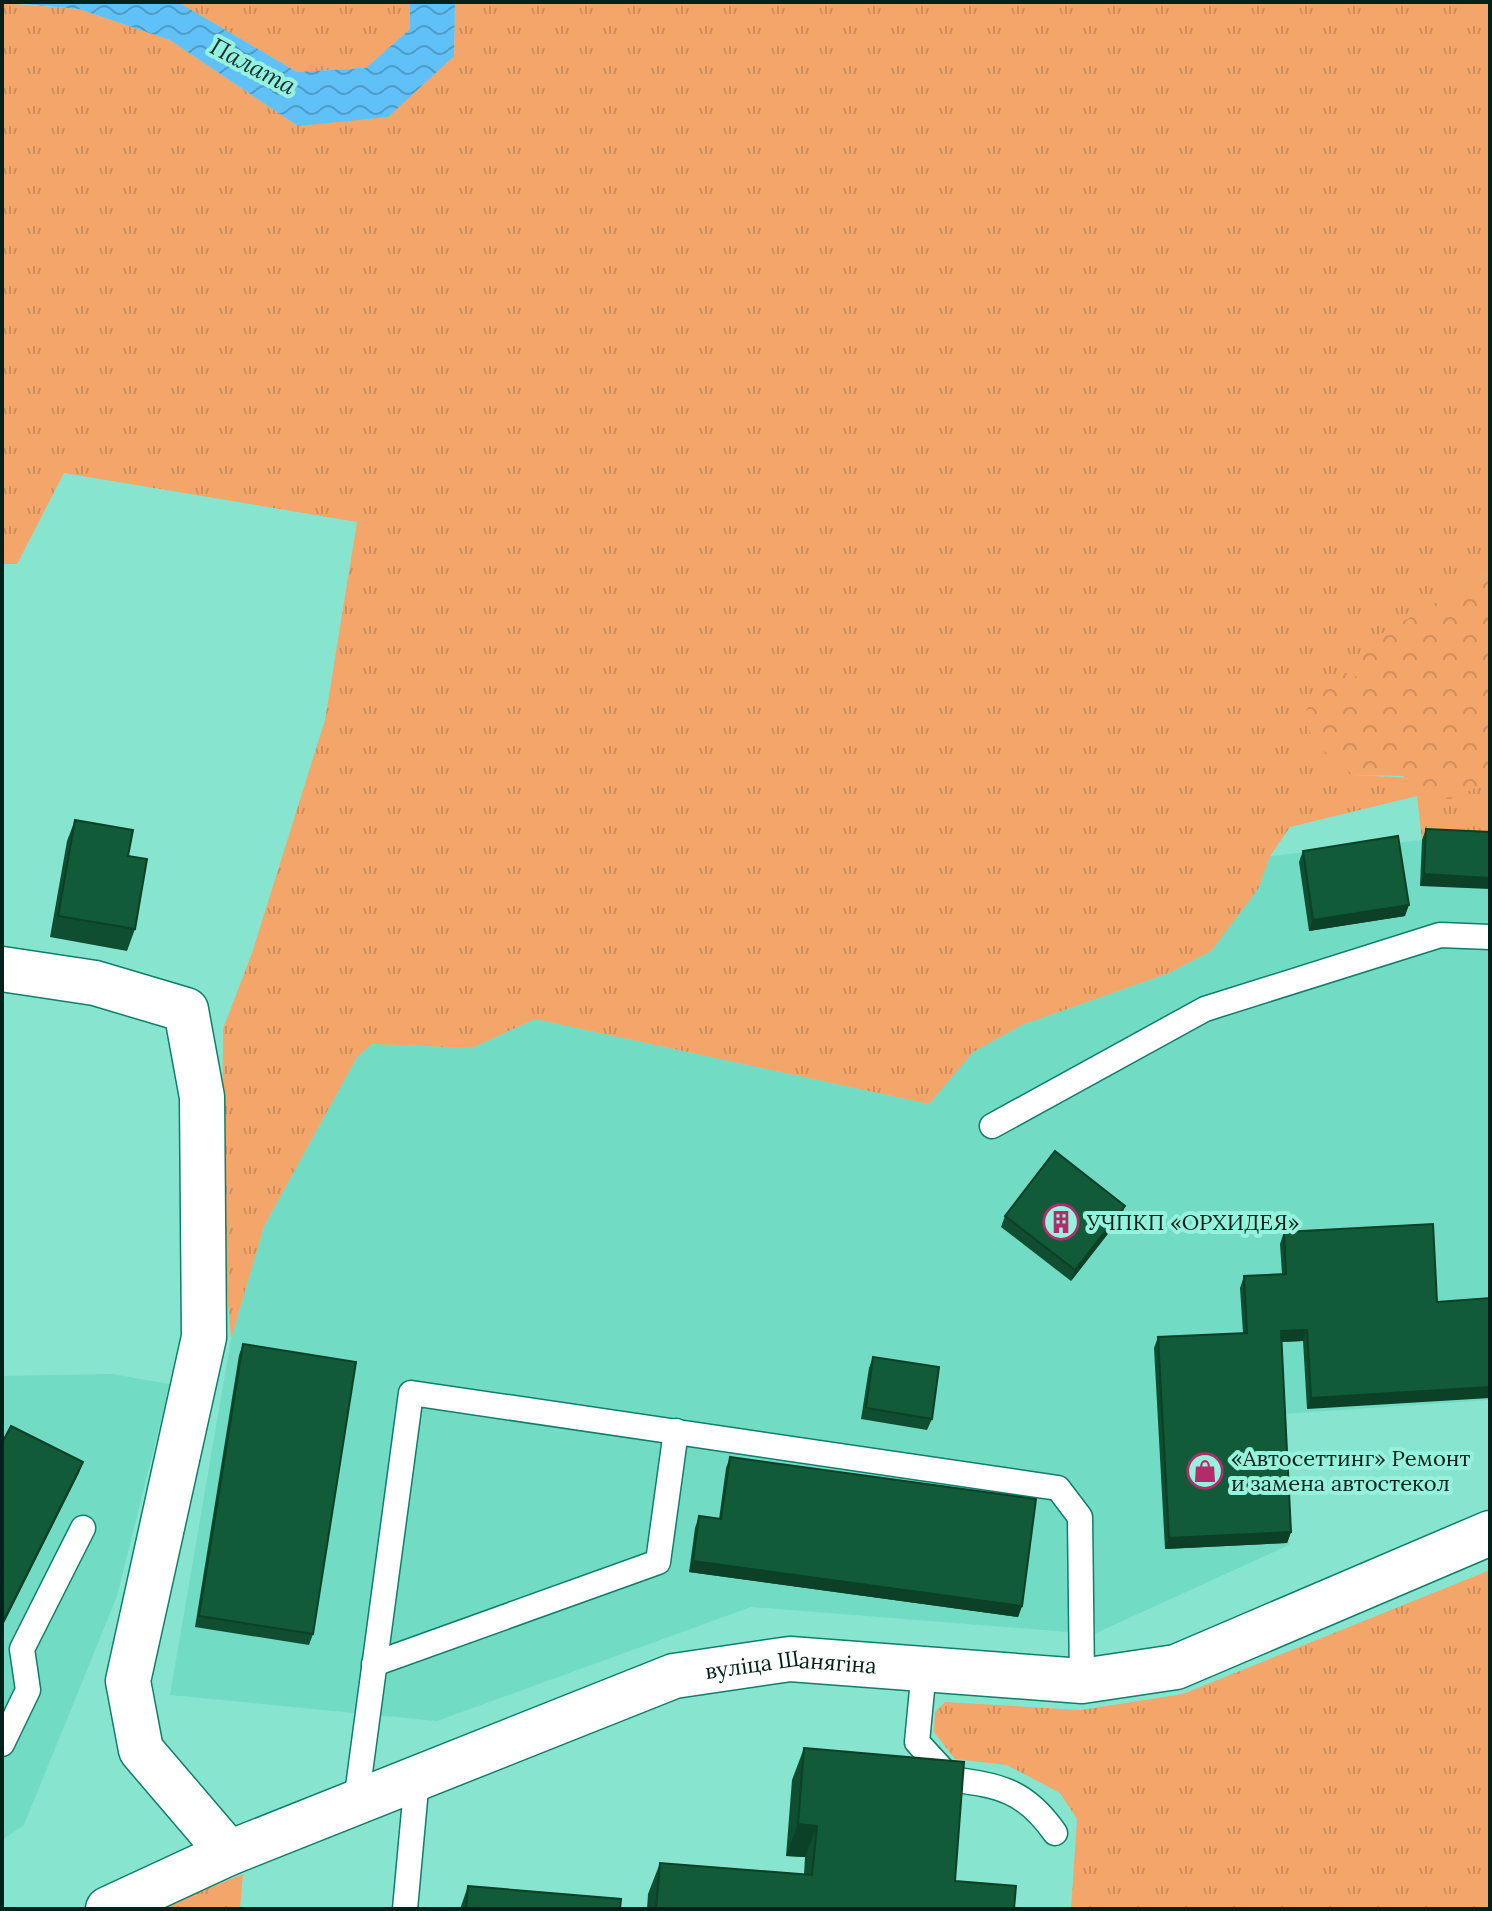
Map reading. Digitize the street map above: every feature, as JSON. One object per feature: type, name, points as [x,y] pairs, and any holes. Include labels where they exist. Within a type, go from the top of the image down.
[{"type":"street","points":[[2,969],[95,983],[186,1010],[202,1097],[204,1337],[128,1681],[141,1750],[229,1853]]},
{"type":"street","name":"вуліца Шанягіна","points":[[108,1909],[229,1853],[674,1676],[790,1659],[1082,1681],[1176,1667],[1490,1533]]},
{"type":"lane","points":[[992,1126],[1205,1009],[1440,935],[1490,937]]},
{"type":"lane","points":[[356,1802],[411,1393],[1058,1488],[1080,1517],[1082,1681]]},
{"type":"lane","points":[[374,1664],[658,1562],[676,1431]]},
{"type":"lane","points":[[2,1744],[28,1690],[22,1649],[83,1528]]},
{"type":"lane","points":[[924,1669],[917,1742],[951,1779],[1002,1786],[1037,1808],[1055,1833]]},
{"type":"lane","points":[[405,1909],[417,1778]]},
{"type":"shaded area","points":[[1490,669],[1490,1400],[1283,1414],[1289,1545],[1094,1634],[751,1607],[437,1721],[170,1695],[231,1339],[264,1226],[357,1057],[372,1044],[472,1048],[535,1019],[929,1104],[972,1052],[1022,1025],[1169,973],[1211,951],[1257,889],[1270,856],[1422,840],[1412,735]]},
{"type":"shaded area","points":[[112,1374],[170,1384],[117,1596],[24,1825],[2,1840],[2,1376]]},
{"type":"green space","points":[[178,2],[410,2],[410,29],[366,68],[297,72]]},
{"type":"green space","points":[[455,2],[1490,2],[1490,572],[1368,642],[1354,775],[1489,782],[1490,776],[1490,843],[1422,840],[1417,796],[1290,827],[1270,856],[1258,889],[1211,951],[1169,973],[1022,1025],[973,1052],[929,1104],[535,1019],[472,1048],[372,1044],[357,1057],[264,1226],[231,1339],[222,1228],[223,1029],[252,953],[325,720],[357,522],[64,473],[17,564],[2,564],[2,3],[79,9],[170,40],[298,126],[454,56]]},
{"type":"green space","points":[[1490,572],[1489,782],[1450,799],[1418,796],[1403,776],[1353,775],[1312,741],[1306,710],[1340,671],[1357,677],[1367,642]]},
{"type":"green space","points":[[1490,1570],[1490,1909],[1071,1909],[1077,1819],[1060,1793],[1007,1765],[955,1759],[934,1732],[935,1712],[945,1702],[1081,1710],[1183,1694]]},
{"type":"green space","points":[[243,1874],[240,1909],[157,1909]]},
{"type":"water","name":"Палата","points":[[2,2],[178,2],[297,72],[366,68],[410,29],[410,2],[455,2],[454,56],[388,117],[298,126],[170,40],[79,9]]},
{"type":"building","points":[[75,820],[133,830],[128,856],[147,859],[135,929],[58,916]]},
{"type":"building","points":[[1426,829],[1490,832],[1490,878],[1424,874]]},
{"type":"building","points":[[1398,836],[1409,905],[1313,920],[1303,851]]},
{"type":"building","name":"УЧПКП «ОРХИДЕЯ»","points":[[1055,1151],[1125,1206],[1075,1270],[1005,1216]]},
{"type":"building","points":[[1433,1224],[1437,1302],[1490,1298],[1490,1387],[1311,1398],[1307,1330],[1281,1331],[1291,1532],[1169,1538],[1158,1337],[1247,1333],[1244,1276],[1286,1274],[1284,1232]]},
{"type":"building","points":[[243,1344],[356,1362],[313,1634],[199,1616]]},
{"type":"building","points":[[873,1357],[939,1367],[932,1419],[866,1408]]},
{"type":"building","points":[[11,1426],[83,1462],[2,1624],[2,1443]]},
{"type":"building","points":[[730,1457],[1036,1499],[1022,1606],[693,1561],[699,1516],[721,1519]]},
{"type":"building","points":[[804,1748],[964,1762],[955,1881],[1016,1886],[1014,1909],[656,1909],[660,1863],[812,1875],[817,1826],[798,1824]]},
{"type":"building","points":[[468,1886],[621,1899],[620,1909],[466,1909]]},
{"type":"place","name":"УЧПКП «ОРХИДЕЯ»","points":[[1061,1222]]},
{"type":"place","name":"«Автосеттинг» Ремонт и замена автостекол","points":[[1205,1471]]}]
